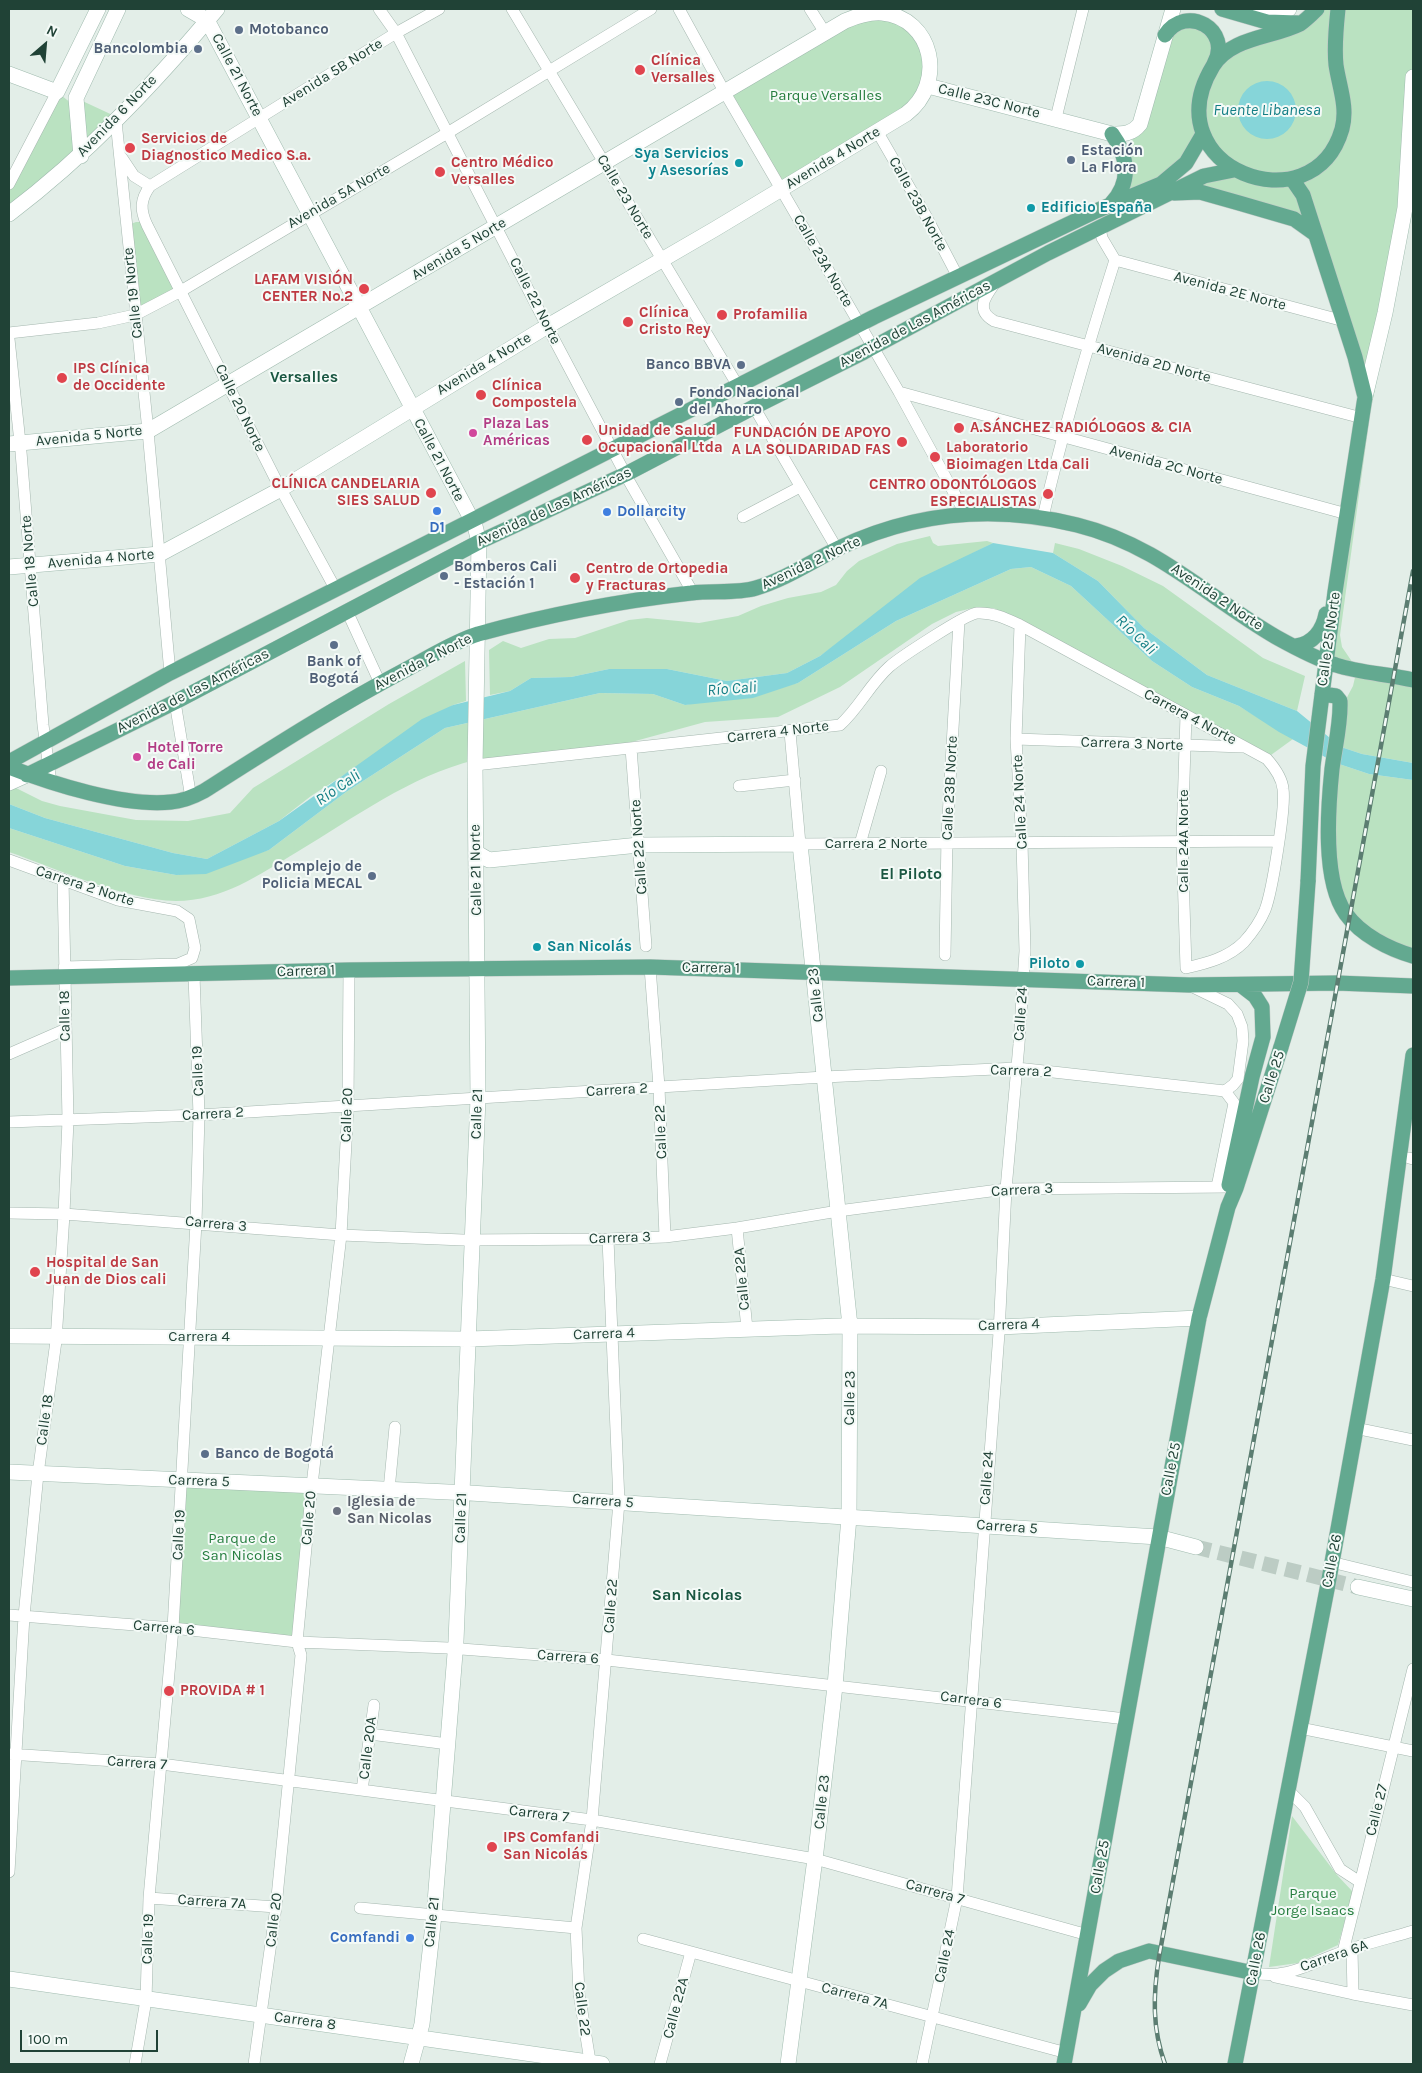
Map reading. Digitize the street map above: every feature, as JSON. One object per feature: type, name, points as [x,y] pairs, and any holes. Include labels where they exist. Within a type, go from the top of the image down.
[{"type":"main road","points":[[9,74],[57,92],[98,9]]},
{"type":"main road","points":[[81,156],[76,98],[118,9]]},
{"type":"main road","name":"Calle 21 Norte","points":[[188,9],[212,14],[260,119],[472,521],[479,542],[475,764],[483,856],[477,873],[477,970]]},
{"type":"main road","points":[[1165,35],[1173,9]]},
{"type":"main road","points":[[1222,9],[1267,22],[1302,23]]},
{"type":"main road","points":[[1246,9],[1274,12],[1289,9]]},
{"type":"main road","points":[[1214,64],[1245,42],[1282,32],[1302,23],[1317,9]]},
{"type":"main road","points":[[1165,35],[1171,27],[1184,20],[1198,21],[1207,25],[1214,32],[1219,46],[1214,64],[1201,88],[1199,120],[1203,134],[1220,158],[1234,170],[1249,177],[1266,180],[1292,179],[1312,169],[1325,158],[1335,145],[1342,128],[1345,105],[1335,48],[1338,9]]},
{"type":"main road","name":"Avenida 5 Norte","points":[[14,444],[148,431],[824,32],[863,14],[891,12]]},
{"type":"main road","name":"Calle 23C Norte","points":[[891,12],[912,27],[921,37],[930,61],[928,86],[1112,134],[1127,134],[1136,130],[1143,115],[1165,35]]},
{"type":"main road","name":"Avenida 6 Norte","points":[[9,214],[81,156],[116,121],[212,14]]},
{"type":"main road","name":"Calle 25 Norte","points":[[1308,882],[1313,766],[1321,696],[1365,397],[1385,314],[1405,208],[1413,77]]},
{"type":"main road","name":"Avenida 4 Norte","points":[[9,567],[160,554],[281,489],[547,326],[782,189],[915,107],[928,86]]},
{"type":"main road","points":[[1110,205],[1120,192],[1126,169],[1125,155],[1112,134]]},
{"type":"main road","name":"Avenida de Las Américas","points":[[9,762],[170,673],[613,451],[859,325],[1110,205],[1161,184],[1170,178],[1190,157],[1203,134]]},
{"type":"main road","name":"Avenida de Las Américas","points":[[9,783],[175,702],[479,542],[626,474],[872,348],[996,281],[1167,193],[1204,176],[1234,170]]},
{"type":"main road","name":"Calle 25 Norte","points":[[1292,179],[1303,195],[1344,321],[1365,397]]},
{"type":"main road","points":[[1167,193],[1200,192],[1294,219],[1315,234]]},
{"type":"main road","name":"Avenida 2 Norte","points":[[9,767],[52,783],[123,799],[161,803],[191,798],[380,683],[463,639],[597,607],[693,592],[753,589],[777,580],[837,549],[893,527],[928,518],[965,514],[1000,513],[1044,517],[1082,526],[1127,542],[1150,553],[1203,586],[1250,621],[1336,666],[1413,680]]},
{"type":"main road","points":[[1296,646],[1305,645],[1317,634],[1335,592]]},
{"type":"main road","points":[[1321,696],[1336,696],[1340,701],[1328,826],[1330,856],[1338,900],[1346,914],[1377,940],[1394,950],[1413,956]]},
{"type":"main road","name":"Carrera 2 Norte","points":[[483,856],[639,845],[800,844]]},
{"type":"main road","name":"Calle 23","points":[[788,2064],[800,1981],[835,1686],[849,1517],[850,1326],[800,844]]},
{"type":"main road","name":"Calle 25","points":[[1067,2061],[1073,2018],[1198,1318],[1228,1207],[1236,1188],[1301,982],[1308,882]]},
{"type":"main road","name":"Carrera 1","points":[[9,978],[64,972],[194,975],[349,970],[650,967],[1189,985],[1242,986],[1337,983],[1413,986]]},
{"type":"main road","name":"Calle 21","points":[[411,2064],[420,2038],[434,1915],[456,1648],[478,1098],[477,970]]},
{"type":"main road","points":[[1228,1207],[1223,1187],[1264,1037],[1262,1007],[1255,996],[1242,986]]},
{"type":"main road","name":"Calle 26","points":[[1235,2064],[1285,1810],[1383,1279],[1408,1134],[1413,1055]]},
{"type":"main road","points":[[1383,1279],[1411,1158],[1408,1134]]},
{"type":"main road","name":"Carrera 4","points":[[9,1336],[469,1339],[850,1326],[999,1327],[1198,1318]]},
{"type":"main road","name":"Carrera 5","points":[[9,1472],[462,1492],[1158,1537],[1196,1547]]},
{"type":"main road","points":[[1358,1587],[1413,1599]]},
{"type":"main road","points":[[1073,2018],[1090,1985],[1112,1966],[1137,1954],[1149,1951],[1254,1973]]},
{"type":"main road","name":"Carrera 8","points":[[9,1979],[420,2038],[526,2059],[596,2063]]},
{"type":"street","name":"Calle 22 Norte","points":[[379,9],[396,32],[613,451],[693,592]]},
{"type":"street","name":"Avenida 5B Norte","points":[[150,186],[260,119],[396,32],[439,9]]},
{"type":"street","name":"Calle 23 Norte","points":[[512,9],[738,386]]},
{"type":"street","name":"Avenida 5A Norte","points":[[9,333],[98,322],[135,315],[181,291],[449,132],[651,9]]},
{"type":"street","name":"Calle 23A Norte","points":[[679,9],[724,91],[899,392],[965,514]]},
{"type":"street","points":[[810,9],[824,32]]},
{"type":"street","points":[[1056,118],[1083,9]]},
{"type":"street","points":[[9,184],[57,92]]},
{"type":"street","name":"Calle 19 Norte","points":[[116,121],[148,431],[170,673]]},
{"type":"street","name":"Calle 23B Norte","points":[[877,131],[926,216],[958,277]]},
{"type":"street","points":[[119,154],[134,176],[150,186]]},
{"type":"street","name":"Calle 20 Norte","points":[[150,186],[144,194],[141,213],[281,489],[336,590]]},
{"type":"street","points":[[128,236],[131,224],[141,222],[147,225]]},
{"type":"street","points":[[1044,517],[1062,436],[1115,260],[1102,238],[1100,228]]},
{"type":"street","name":"Avenida 2E Norte","points":[[1115,260],[1344,321]]},
{"type":"street","name":"Avenida 2D Norte","points":[[996,281],[983,303],[982,310],[988,318],[1000,324],[1088,345],[1362,418]]},
{"type":"street","name":"Calle 18 Norte","points":[[9,339],[14,444],[31,565],[46,741],[52,783]]},
{"type":"street","name":"Avenida 2C Norte","points":[[899,392],[1347,514]]},
{"type":"street","points":[[754,407],[837,549]]},
{"type":"street","points":[[744,517],[800,486]]},
{"type":"street","points":[[347,611],[380,683]]},
{"type":"street","name":"Carrera 4 Norte","points":[[475,764],[790,732],[840,725],[855,711],[889,667],[959,621],[975,613],[997,615],[1020,626],[1247,748]]},
{"type":"street","name":"Calle 23B Norte","points":[[945,955],[947,843],[959,621]]},
{"type":"street","name":"Calle 24 Norte","points":[[1020,626],[1016,740],[1022,842],[1023,979]]},
{"type":"street","points":[[175,702],[191,798]]},
{"type":"street","name":"Calle 24A Norte","points":[[1186,715],[1182,841],[1186,968],[1213,962],[1227,955],[1243,942],[1257,925],[1269,895],[1277,841]]},
{"type":"street","name":"Calle 23","points":[[790,732],[800,844]]},
{"type":"street","name":"Carrera 3 Norte","points":[[1016,740],[1247,748]]},
{"type":"street","name":"Calle 22 Norte","points":[[631,748],[646,946]]},
{"type":"street","points":[[1247,748],[1267,759],[1279,776],[1283,789],[1277,841]]},
{"type":"street","points":[[860,844],[881,771]]},
{"type":"street","points":[[739,786],[795,780]]},
{"type":"street","name":"Carrera 2 Norte","points":[[800,844],[1277,841]]},
{"type":"street","name":"Carrera 2 Norte","points":[[9,860],[118,900],[178,911],[189,919],[195,948],[192,958],[178,964]]},
{"type":"street","points":[[63,879],[64,972]]},
{"type":"street","name":"Carrera 1","points":[[64,972],[178,964]]},
{"type":"street","name":"Calle 22","points":[[650,967],[659,1087],[665,1237]]},
{"type":"street","name":"Calle 20","points":[[254,2064],[276,1907],[301,1655],[297,1642],[312,1485],[341,1235],[348,1106],[349,970]]},
{"type":"street","name":"Calle 18","points":[[9,1872],[12,1754],[38,1474],[56,1336],[64,1214],[68,1120],[64,972]]},
{"type":"street","name":"Calle 19","points":[[135,2064],[146,2000],[149,1898],[173,1628],[196,1223],[200,1115],[194,975]]},
{"type":"street","name":"Calle 24","points":[[922,2064],[957,1898],[999,1327],[1006,1189],[1023,979]]},
{"type":"street","points":[[1189,985],[1228,1004],[1237,1014],[1242,1027],[1243,1041],[1238,1079],[1225,1091],[1234,1103],[1223,1187]]},
{"type":"street","points":[[9,1054],[66,1029]]},
{"type":"street","name":"Carrera 2","points":[[9,1122],[200,1115],[824,1077],[1017,1068],[1225,1091]]},
{"type":"street","name":"Carrera 3","points":[[9,1213],[64,1214],[341,1235],[471,1241],[608,1239],[665,1237],[737,1228],[1006,1189],[1223,1187]]},
{"type":"street","name":"Calle 22A","points":[[737,1228],[747,1329]]},
{"type":"street","name":"Calle 22","points":[[596,2063],[579,1993],[576,1928],[592,1820],[619,1502],[608,1239]]},
{"type":"street","points":[[1383,1279],[1413,1286]]},
{"type":"street","points":[[389,1490],[395,1427]]},
{"type":"street","points":[[1356,1428],[1413,1440]]},
{"type":"street","points":[[1331,1562],[1413,1582]]},
{"type":"street","name":"Carrera 6","points":[[9,1615],[173,1628],[297,1642],[456,1648],[607,1660],[1126,1719]]},
{"type":"street","name":"Calle 27","points":[[1353,1994],[1347,1950],[1360,1882],[1413,1669]]},
{"type":"street","name":"Calle 20A","points":[[362,1790],[374,1705]]},
{"type":"street","points":[[1300,1728],[1413,1751]]},
{"type":"street","points":[[370,1734],[448,1744]]},
{"type":"street","name":"Carrera 7","points":[[12,1754],[161,1764],[592,1820],[815,1859],[1088,1935]]},
{"type":"street","points":[[1288,1790],[1305,1806],[1340,1868],[1360,1882]]},
{"type":"street","points":[[1285,1810],[1296,1804],[1305,1806]]},
{"type":"street","name":"Carrera 7A","points":[[149,1898],[276,1907]]},
{"type":"street","points":[[360,1908],[576,1928]]},
{"type":"street","name":"Carrera 6A","points":[[1254,1973],[1271,1976],[1284,1974],[1347,1950],[1413,1931]]},
{"type":"street","name":"Carrera 7A","points":[[643,1939],[932,2017],[1067,2061]]},
{"type":"street","name":"Calle 22A","points":[[660,2064],[691,1952]]},
{"type":"street","points":[[1271,1976],[1413,2005]]},
{"type":"green space","points":[[1323,9],[1413,9],[1413,77],[1399,268],[1370,414],[1340,635],[1342,647],[1357,669],[1326,661],[1365,397],[1315,234],[1239,203],[1167,193],[1234,170],[1203,134],[1186,163],[1115,200],[1120,192],[1135,130],[1165,35],[1194,20],[1219,51]]},
{"type":"green space","name":"Parque Versalles","points":[[890,15],[927,48],[921,99],[782,189],[724,91],[824,31]]},
{"type":"green space","points":[[57,92],[76,107],[76,98],[119,118],[9,214],[9,184]]},
{"type":"green space","points":[[141,222],[181,291],[135,315],[131,224]]},
{"type":"green space","points":[[930,536],[933,543],[938,546],[987,541],[993,543],[952,564],[820,656],[787,673],[727,681],[667,669],[609,669],[571,677],[531,678],[510,691],[490,695],[489,650],[503,641],[521,648],[549,639],[575,638],[629,620],[647,618],[699,623],[738,616],[761,606],[788,598],[821,592],[836,585],[847,571],[859,561],[897,544]]},
{"type":"green space","points":[[1055,543],[1079,549],[1122,566],[1163,586],[1263,658],[1305,676],[1297,711],[1207,675],[1144,628],[1098,581],[1053,553]]},
{"type":"green space","points":[[1031,567],[1071,586],[1152,661],[1192,687],[1239,706],[1293,739],[1271,755],[1023,621],[993,608],[973,608],[956,612],[932,624],[840,687],[778,717],[705,722],[628,743],[475,760],[451,767],[428,776],[383,799],[254,878],[209,897],[176,901],[135,895],[91,883],[9,852],[9,828],[125,866],[176,875],[269,850],[346,792],[445,728],[600,693],[653,694],[685,705],[798,683],[896,621],[1011,569]]},
{"type":"green space","points":[[465,661],[466,701],[453,705],[311,796],[279,821],[207,859],[173,853],[45,818],[9,804],[9,790],[14,787],[42,801],[60,806],[136,820],[188,821],[230,813],[253,788],[389,704]]},
{"type":"green space","points":[[1357,669],[1413,680],[1413,763],[1362,754],[1341,747],[1344,703],[1353,686]]},
{"type":"green space","points":[[1336,763],[1369,774],[1413,780],[1413,956],[1353,922],[1334,878]]},
{"type":"green space","name":"Parque de San Nicolas","points":[[182,1481],[312,1485],[297,1642],[173,1628]]},
{"type":"green space","name":"Parque Jorge Isaacs","points":[[1292,1816],[1337,1875],[1353,1892],[1338,1945],[1298,1963],[1269,1967]]},
{"type":"water","name":"Fuente Libanesa","points":[[1267,81],[1278,83],[1291,94],[1296,110],[1294,121],[1283,134],[1267,139],[1256,137],[1243,126],[1238,110],[1240,99],[1251,86]]},
{"type":"water","name":"Río Cali","points":[[993,543],[1053,553],[1098,581],[1144,628],[1207,675],[1297,711],[1341,747],[1362,754],[1413,763],[1413,780],[1369,774],[1336,763],[1279,732],[1239,706],[1192,687],[1152,661],[1071,586],[1031,567],[1011,569],[896,621],[798,683],[753,698],[685,705],[653,694],[600,693],[445,728],[346,792],[269,850],[206,874],[176,875],[125,866],[9,828],[9,804],[45,818],[173,853],[207,859],[279,821],[422,719],[453,705],[510,691],[531,678],[571,677],[609,669],[667,669],[727,681],[787,673],[820,656],[920,578]]},
{"type":"tunnel","points":[[1196,1547],[1358,1587]]},
{"type":"railway","points":[[1165,2064],[1158,2037],[1155,2011],[1159,1957],[1413,571]]},
{"type":"place","name":"Motobanco","points":[[239,30]]},
{"type":"place","name":"Bancolombia","points":[[198,49]]},
{"type":"place","name":"Clínica Versalles","points":[[640,70]]},
{"type":"place","name":"Servicios de Diagnostico Medico S.a.","points":[[130,148]]},
{"type":"place","name":"Estación La Flora","points":[[1071,160]]},
{"type":"place","name":"Sya Servicios y Asesorías","points":[[739,163]]},
{"type":"place","name":"Centro Médico Versalles","points":[[440,172]]},
{"type":"place","name":"Edificio España","points":[[1031,208]]},
{"type":"place","name":"LAFAM VISIÓN CENTER No.2","points":[[364,289]]},
{"type":"place","name":"Profamilia","points":[[722,315]]},
{"type":"place","name":"Clínica Cristo Rey","points":[[628,322]]},
{"type":"place","name":"Banco BBVA","points":[[741,365]]},
{"type":"place","name":"IPS Clínica de Occidente","points":[[62,378]]},
{"type":"place","name":"Clínica Compostela","points":[[481,395]]},
{"type":"place","name":"Fondo Nacional del Ahorro","points":[[679,402]]},
{"type":"place","name":"A.SÁNCHEZ RADIÓLOGOS & CIA","points":[[959,428]]},
{"type":"place","name":"Plaza Las Américas","points":[[473,433]]},
{"type":"place","name":"Unidad de Salud Ocupacional Ltda","points":[[587,440]]},
{"type":"place","name":"FUNDACIÓN DE APOYO A LA SOLIDARIDAD FAS","points":[[902,442]]},
{"type":"place","name":"Laboratorio Bioimagen Ltda Cali","points":[[935,457]]},
{"type":"place","name":"CLÍNICA CANDELARIA SIES SALUD","points":[[431,493]]},
{"type":"place","name":"CENTRO ODONTÓLOGOS ESPECIALISTAS","points":[[1048,494]]},
{"type":"place","name":"D1","points":[[437,511]]},
{"type":"place","name":"Dollarcity","points":[[607,512]]},
{"type":"place","name":"Bomberos Cali - Estación 1","points":[[444,576]]},
{"type":"place","name":"Centro de Ortopedia y Fracturas","points":[[575,578]]},
{"type":"place","name":"Bank of Bogotá","points":[[334,645]]},
{"type":"place","name":"Hotel Torre de Cali","points":[[137,757]]},
{"type":"place","name":"Complejo de Policia MECAL","points":[[372,876]]},
{"type":"place","name":"San Nicolás","points":[[537,947]]},
{"type":"place","name":"Piloto","points":[[1080,964]]},
{"type":"place","name":"Hospital de San Juan de Dios cali","points":[[35,1272]]},
{"type":"place","name":"Banco de Bogotá","points":[[205,1454]]},
{"type":"place","name":"Iglesia de San Nicolas","points":[[337,1511]]},
{"type":"place","name":"PROVIDA # 1","points":[[169,1691]]},
{"type":"place","name":"IPS Comfandi San Nicolás","points":[[492,1847]]},
{"type":"place","name":"Comfandi","points":[[410,1938]]},
{"type":"district","name":"Versalles","points":[[304,377]]},
{"type":"district","name":"El Piloto","points":[[911,874]]},
{"type":"district","name":"San Nicolas","points":[[697,1595]]}]
